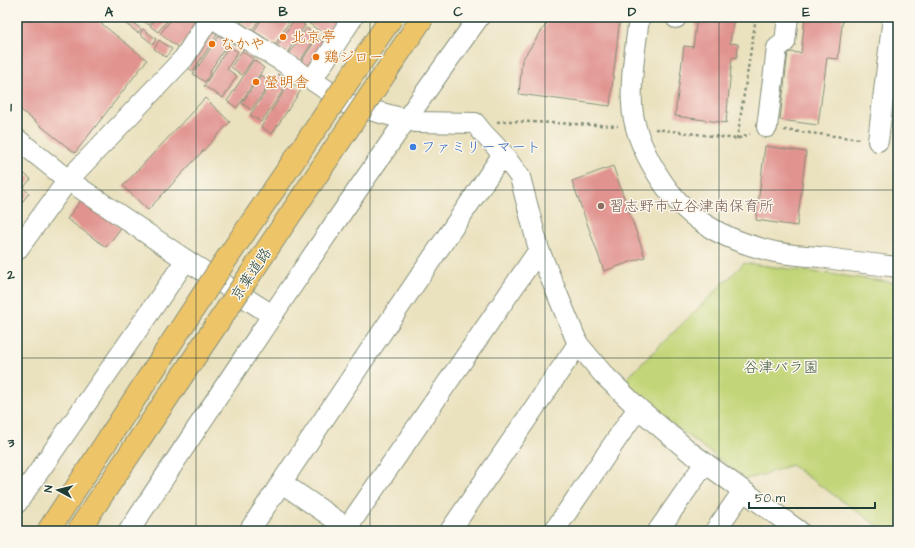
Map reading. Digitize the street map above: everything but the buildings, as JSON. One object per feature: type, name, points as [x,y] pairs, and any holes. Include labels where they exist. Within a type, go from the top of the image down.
[{"type":"highway","name":"京葉道路","points":[[48,531],[223,264],[392,17]]},
{"type":"highway","name":"京葉道路","points":[[78,531],[423,17]]},
{"type":"street","points":[[17,250],[68,180],[184,58],[210,17],[312,80],[347,104],[416,122],[475,123],[503,154],[520,177],[539,250],[578,344],[603,374],[638,408],[705,463],[799,531]]},
{"type":"street","points":[[312,80],[353,17]]},
{"type":"street","points":[[129,531],[272,315],[405,120],[479,17]]},
{"type":"street","points":[[639,17],[631,82],[632,106],[636,126],[648,159],[666,189],[682,207],[705,225],[728,237],[746,244],[776,252],[898,267]]},
{"type":"street","points":[[767,127],[777,48],[786,42],[788,17]]},
{"type":"street","points":[[878,141],[893,17]]},
{"type":"street","points":[[17,139],[68,180],[186,260],[272,315]]},
{"type":"street","points":[[249,531],[503,154]]},
{"type":"street","points":[[282,483],[348,530],[539,250]]},
{"type":"street","points":[[17,503],[186,260]]},
{"type":"street","points":[[450,531],[578,344]]},
{"type":"street","points":[[554,531],[638,408]]},
{"type":"street","points":[[658,531],[705,463]]},
{"type":"street","points":[[715,531],[743,491]]},
{"type":"path","points":[[737,139],[756,17]]},
{"type":"path","points":[[475,123],[510,121],[636,126]]},
{"type":"green space","name":"谷津バラ園","points":[[744,263],[898,283],[898,531],[885,531],[791,465],[746,479],[620,385]]},
{"type":"place","name":"北京亭","points":[[283,37]]},
{"type":"place","name":"なかや","points":[[212,44]]},
{"type":"place","name":"鶏ジロー","points":[[316,57]]},
{"type":"place","name":"螢明舎","points":[[256,82]]},
{"type":"place","name":"ファミリーマート","points":[[413,147]]},
{"type":"place","name":"習志野市立谷津南保育所","points":[[601,206]]}]
